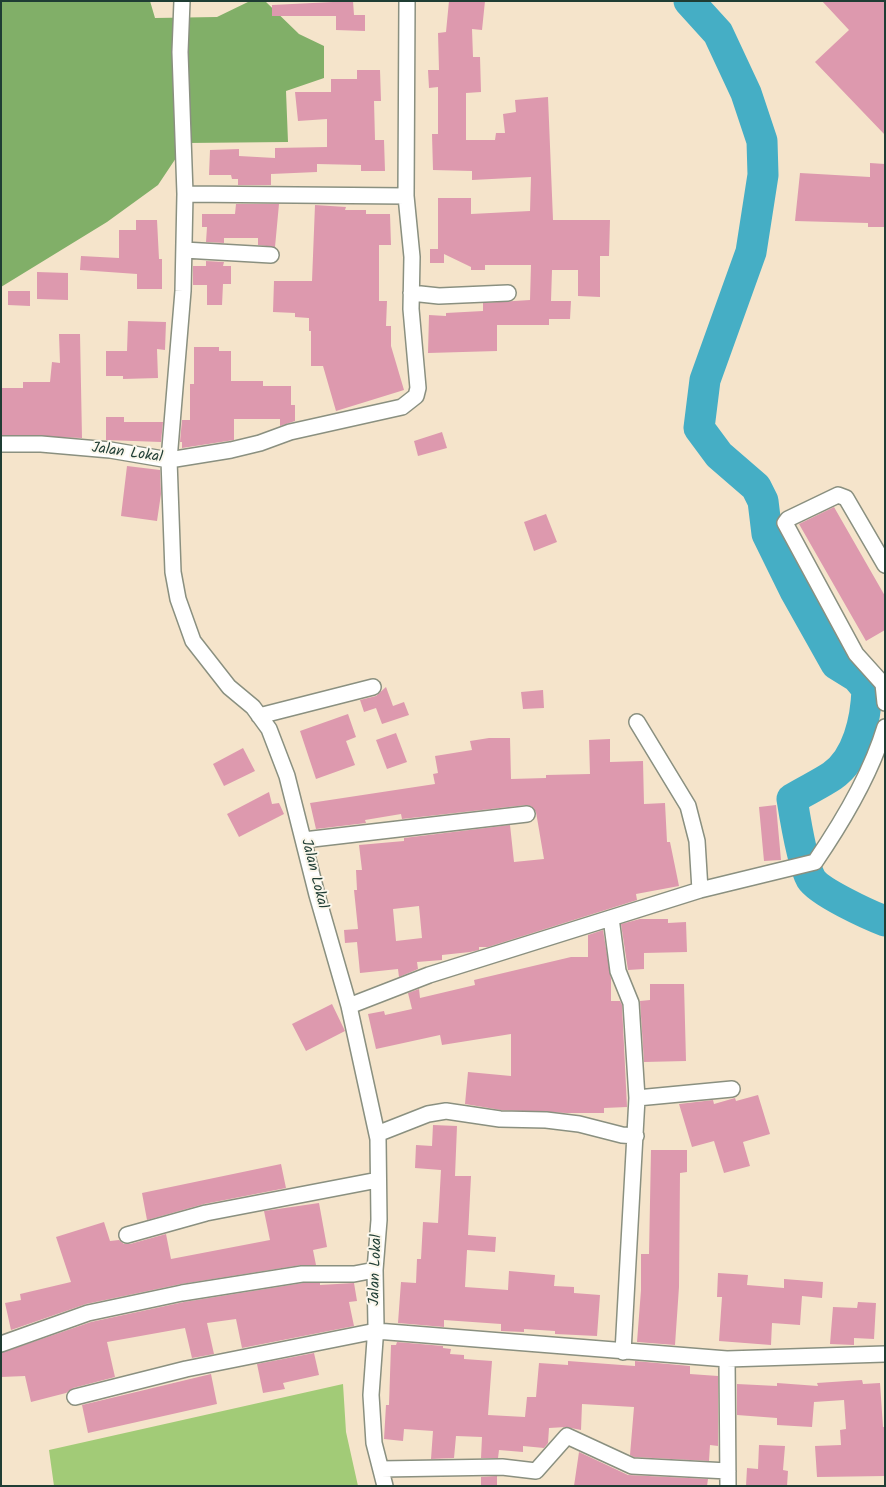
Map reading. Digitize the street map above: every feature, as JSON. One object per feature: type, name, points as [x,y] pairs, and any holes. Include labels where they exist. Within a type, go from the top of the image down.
[{"type":"street","points":[[182,1],[180,52],[185,194],[184,291],[169,460],[231,450],[260,443],[290,432],[402,408],[416,396],[418,388],[411,293],[412,257],[406,196],[407,1]]},
{"type":"street","points":[[185,194],[406,196]]},
{"type":"street","points":[[184,250],[272,255]]},
{"type":"street","points":[[411,293],[439,296],[508,293]]},
{"type":"street","name":"Jalan Lokal","points":[[1,444],[41,444],[110,450],[169,460],[173,572],[178,599],[193,641],[229,687],[253,707],[269,729],[287,776],[317,895],[349,1006],[377,1134],[379,1220],[375,1270],[376,1331],[372,1395],[374,1443],[385,1486]]},
{"type":"street","points":[[885,565],[846,498],[838,495],[788,518],[785,523],[856,654],[884,683],[885,703]]},
{"type":"street","points":[[259,716],[373,687]]},
{"type":"street","points":[[637,722],[688,806],[697,841],[700,890]]},
{"type":"street","points":[[349,1006],[429,975],[700,890],[816,862],[854,796],[879,745],[885,727]]},
{"type":"street","points":[[304,840],[527,814]]},
{"type":"street","points":[[611,918],[618,971],[631,1003],[637,1098],[623,1352]]},
{"type":"street","points":[[637,1098],[732,1089]]},
{"type":"street","points":[[377,1134],[428,1114],[446,1111],[500,1119],[546,1120],[579,1124],[622,1135],[636,1136]]},
{"type":"street","points":[[127,1235],[206,1213],[378,1180]]},
{"type":"street","points":[[1,1344],[88,1313],[182,1293],[302,1274],[354,1274],[375,1270]]},
{"type":"street","points":[[75,1397],[186,1369],[376,1331],[727,1359],[885,1354]]},
{"type":"street","points":[[381,1468],[502,1467],[536,1471],[567,1436],[632,1466],[728,1478],[727,1359]]},
{"type":"green space","points":[[1,1],[150,1],[155,18],[217,17],[250,1],[265,1],[299,34],[324,46],[324,78],[286,91],[288,142],[186,143],[158,185],[107,222],[1,287]]},
{"type":"green space","points":[[343,1384],[346,1432],[358,1486],[54,1486],[49,1450]]},
{"type":"building","points":[[353,1],[354,15],[365,15],[365,31],[336,30],[336,16],[272,16],[272,5]]},
{"type":"building","points":[[449,1],[485,1],[482,30],[472,29],[473,57],[480,57],[481,92],[466,93],[466,140],[495,140],[496,133],[505,133],[503,114],[516,112],[515,100],[548,97],[553,220],[610,220],[609,256],[600,256],[600,297],[578,296],[578,270],[552,270],[551,301],[571,301],[570,319],[549,319],[549,325],[497,325],[497,351],[428,353],[429,315],[446,316],[446,313],[483,311],[483,303],[530,300],[531,265],[485,265],[485,270],[471,270],[471,267],[444,254],[444,263],[430,263],[430,249],[438,249],[438,198],[471,198],[471,214],[530,211],[531,177],[472,180],[472,171],[433,170],[432,134],[438,134],[438,87],[429,88],[428,70],[439,70],[438,33],[446,32]]},
{"type":"building","points":[[822,1],[885,1],[885,135],[815,62],[849,30]]},
{"type":"building","points":[[357,70],[380,70],[381,101],[374,101],[375,140],[384,140],[385,171],[361,171],[361,165],[317,164],[317,172],[271,174],[271,185],[238,185],[238,179],[232,179],[231,175],[209,175],[210,150],[239,149],[239,156],[275,158],[275,148],[327,147],[327,119],[298,121],[295,92],[331,92],[331,79],[357,79]]},
{"type":"building","points":[[870,163],[885,164],[885,227],[868,227],[868,223],[795,221],[800,173],[870,177]]},
{"type":"building","points":[[236,204],[279,204],[275,247],[258,245],[258,238],[224,238],[224,243],[206,242],[207,227],[202,227],[202,214],[235,214]]},
{"type":"building","points":[[315,205],[346,207],[345,210],[366,210],[366,214],[390,214],[391,245],[379,245],[379,301],[387,301],[386,326],[391,326],[391,346],[404,390],[336,411],[323,366],[311,366],[309,318],[295,317],[295,313],[273,312],[274,281],[312,281]]},
{"type":"building","points":[[136,220],[157,220],[159,259],[162,259],[162,289],[137,289],[137,274],[80,270],[81,256],[119,258],[119,230],[136,230]]},
{"type":"building","points":[[206,261],[224,262],[223,266],[231,266],[231,284],[223,284],[222,305],[207,305],[207,285],[193,285],[193,266],[206,266]]},
{"type":"building","points":[[37,272],[68,273],[68,300],[37,299]]},
{"type":"building","points":[[8,291],[30,291],[30,306],[8,305]]},
{"type":"building","points":[[128,321],[166,322],[165,350],[157,349],[158,378],[123,379],[123,376],[106,376],[106,351],[127,351]]},
{"type":"building","points":[[59,334],[80,334],[82,438],[1,435],[1,388],[23,388],[23,382],[50,382],[52,362],[60,363]]},
{"type":"building","points":[[194,347],[219,347],[219,351],[231,351],[231,381],[263,381],[263,386],[291,386],[291,405],[295,405],[295,421],[280,426],[280,419],[234,419],[234,440],[182,448],[182,442],[180,442],[182,420],[190,420],[190,384],[194,384]]},
{"type":"building","points":[[106,417],[124,417],[124,422],[163,422],[161,442],[106,440]]},
{"type":"building","points":[[442,432],[447,448],[418,456],[414,441]]},
{"type":"building","points":[[127,466],[160,470],[161,494],[157,521],[121,516]]},
{"type":"building","points":[[834,507],[885,596],[885,630],[866,641],[799,524]]},
{"type":"building","points":[[546,514],[557,542],[534,551],[524,522]]},
{"type":"building","points":[[386,687],[393,706],[404,702],[409,715],[382,724],[376,708],[364,712],[360,700],[376,696]]},
{"type":"building","points":[[543,690],[544,708],[523,709],[521,692]]},
{"type":"building","points":[[348,714],[356,737],[346,741],[355,765],[316,779],[300,731]]},
{"type":"building","points":[[396,733],[407,762],[387,769],[376,740]]},
{"type":"building","points":[[489,738],[510,738],[511,779],[546,778],[546,775],[590,774],[589,740],[610,739],[610,762],[643,761],[644,804],[665,803],[667,842],[670,842],[679,886],[636,894],[637,900],[488,947],[479,947],[479,950],[442,955],[442,960],[417,962],[418,969],[399,977],[398,969],[360,973],[357,942],[345,943],[344,930],[358,929],[354,890],[357,890],[356,870],[362,870],[359,845],[404,841],[404,838],[510,825],[514,862],[544,859],[536,812],[531,806],[526,805],[402,819],[401,814],[365,820],[366,823],[316,829],[310,803],[435,784],[433,774],[438,773],[435,756],[472,750],[470,741]],"holes":[[[419,906],[422,938],[396,941],[393,909]]]},
{"type":"building","points":[[243,748],[255,771],[224,786],[213,764]]},
{"type":"building","points":[[269,792],[272,804],[279,803],[284,814],[239,837],[227,814]]},
{"type":"building","points":[[776,805],[781,860],[764,861],[759,807]]},
{"type":"building","points":[[640,919],[668,919],[668,923],[686,922],[687,952],[644,953],[644,969],[628,970],[621,924]]},
{"type":"building","points":[[603,930],[611,979],[611,1001],[620,1001],[622,1005],[627,1107],[604,1108],[604,1113],[567,1113],[501,1110],[465,1104],[468,1072],[511,1076],[511,1034],[442,1045],[440,1035],[376,1049],[368,1014],[384,1011],[385,1015],[412,1009],[408,993],[419,989],[420,998],[475,985],[474,980],[571,957],[588,957],[588,935]]},
{"type":"building","points":[[650,984],[684,984],[686,1061],[644,1062],[640,1001],[650,1000]]},
{"type":"building","points":[[332,1004],[345,1031],[306,1051],[292,1024]]},
{"type":"building","points":[[758,1095],[770,1134],[743,1142],[750,1166],[724,1173],[714,1141],[692,1147],[679,1104],[713,1100],[714,1104],[735,1098],[736,1101]]},
{"type":"building","points":[[433,1125],[457,1126],[455,1176],[471,1176],[468,1235],[496,1237],[495,1252],[467,1250],[465,1287],[508,1290],[509,1271],[555,1275],[554,1286],[574,1287],[574,1293],[600,1295],[597,1336],[555,1334],[555,1331],[524,1329],[524,1332],[501,1331],[501,1324],[444,1320],[444,1327],[398,1323],[401,1282],[416,1283],[417,1259],[421,1259],[423,1222],[438,1223],[441,1170],[415,1168],[416,1145],[432,1146]]},
{"type":"building","points":[[651,1150],[687,1150],[687,1172],[680,1173],[679,1287],[675,1345],[637,1342],[641,1290],[641,1254],[649,1254]]},
{"type":"building","points":[[281,1164],[286,1188],[204,1204],[147,1220],[142,1193]]},
{"type":"building","points":[[319,1203],[327,1247],[313,1250],[316,1265],[301,1265],[181,1284],[86,1304],[11,1330],[5,1303],[21,1300],[20,1294],[71,1282],[56,1237],[104,1222],[110,1241],[119,1240],[124,1244],[166,1234],[171,1259],[270,1240],[264,1211]]},
{"type":"building","points":[[718,1273],[748,1275],[747,1285],[784,1288],[784,1279],[823,1282],[822,1298],[802,1296],[800,1325],[772,1323],[771,1345],[719,1341],[722,1297],[717,1297]]},
{"type":"building","points":[[303,1283],[320,1283],[320,1285],[354,1283],[357,1301],[349,1302],[354,1326],[242,1348],[236,1319],[207,1323],[214,1354],[192,1358],[185,1328],[107,1342],[115,1377],[31,1402],[25,1376],[1,1377],[1,1353],[91,1322],[184,1302]]},
{"type":"building","points":[[858,1302],[876,1303],[874,1339],[854,1338],[854,1345],[830,1344],[833,1307],[857,1308]]},
{"type":"building","points":[[397,1342],[443,1346],[443,1348],[451,1349],[450,1354],[464,1355],[464,1359],[492,1361],[488,1415],[525,1417],[527,1397],[536,1397],[539,1363],[568,1365],[568,1361],[635,1366],[635,1361],[690,1366],[690,1374],[718,1376],[718,1446],[710,1445],[709,1461],[634,1457],[630,1455],[634,1407],[582,1404],[581,1430],[566,1427],[549,1428],[548,1443],[544,1448],[523,1446],[523,1452],[499,1450],[498,1458],[481,1458],[482,1437],[456,1436],[454,1458],[431,1459],[433,1431],[404,1429],[403,1441],[384,1439],[386,1405],[389,1405],[391,1345],[396,1345]]},
{"type":"building","points":[[314,1353],[319,1375],[283,1383],[285,1389],[263,1393],[257,1364]]},
{"type":"building","points":[[211,1374],[217,1404],[88,1433],[82,1405]]},
{"type":"building","points":[[862,1380],[863,1384],[880,1383],[883,1427],[885,1427],[885,1476],[817,1477],[815,1446],[841,1445],[840,1430],[846,1429],[844,1400],[814,1402],[812,1427],[777,1425],[777,1418],[737,1415],[737,1384],[777,1386],[777,1383],[818,1386],[817,1383]]},
{"type":"building","points":[[759,1445],[785,1446],[783,1470],[788,1471],[787,1486],[746,1486],[747,1468],[758,1469]]},
{"type":"building","points":[[579,1452],[628,1475],[708,1479],[707,1486],[574,1486]]},
{"type":"building","points":[[497,1476],[497,1486],[481,1486],[481,1477]]},
{"type":"waterway","points":[[689,1],[718,33],[746,93],[762,141],[763,175],[751,252],[705,380],[699,428],[719,455],[756,487],[763,501],[767,534],[795,591],[836,664],[857,677],[867,689],[865,713],[859,737],[848,759],[832,776],[792,799],[802,852],[811,879],[834,896],[857,909],[885,921]]}]
